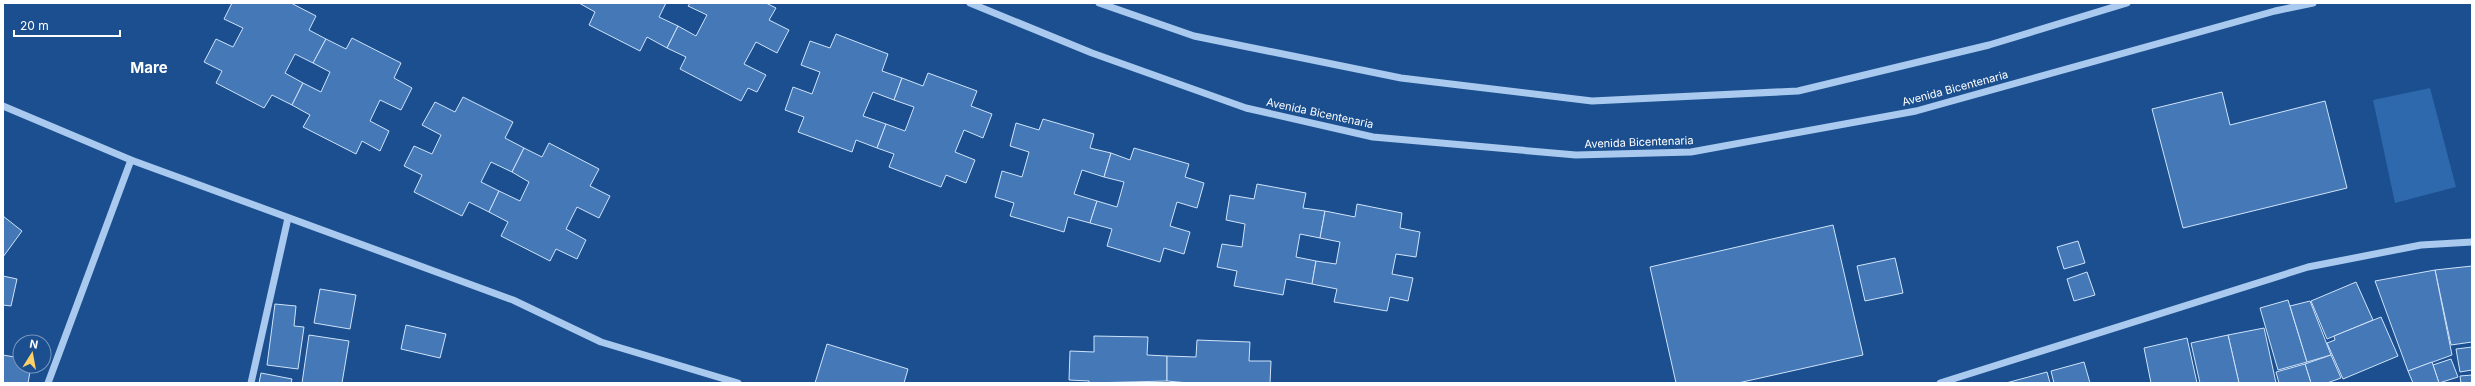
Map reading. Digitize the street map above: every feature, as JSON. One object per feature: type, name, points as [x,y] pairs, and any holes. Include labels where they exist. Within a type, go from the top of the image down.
[{"type":"street","name":"Avenida Bicentenaria","points":[[970,3],[1092,53],[1246,108],[1373,137],[1576,155],[1691,152],[1916,111],[2275,11],[2313,3]]},
{"type":"street","points":[[1099,3],[1194,36],[1393,76],[1592,101],[1798,90],[1989,45],[2127,3]]},
{"type":"street","points":[[3,106],[131,160],[514,300],[601,342],[738,383]]},
{"type":"street","points":[[48,383],[131,160]]},
{"type":"street","points":[[251,383],[288,218]]},
{"type":"street","points":[[1940,383],[2308,267],[2421,245],[2472,242]]},
{"type":"shaded area","points":[[2430,88],[2456,187],[2395,203],[2373,100]]},
{"type":"building","points":[[232,3],[291,3],[316,16],[309,30],[326,39],[313,63],[295,54],[285,73],[303,83],[292,105],[272,95],[264,108],[216,83],[222,71],[204,62],[216,39],[233,47],[243,28],[224,19]]},
{"type":"building","points":[[579,3],[666,3],[659,17],[678,26],[667,48],[647,37],[640,51],[589,25],[595,12]]},
{"type":"building","points":[[690,3],[766,3],[776,8],[769,20],[789,30],[777,53],[756,42],[744,64],[766,75],[757,92],[748,88],[741,101],[680,69],[686,57],[667,48],[678,26],[696,36],[707,15],[688,6]]},
{"type":"building","points":[[836,34],[888,54],[882,71],[902,78],[894,100],[873,92],[863,116],[886,124],[877,148],[856,140],[852,152],[798,132],[804,117],[785,110],[793,87],[812,94],[820,72],[801,65],[810,41],[830,48]]},
{"type":"building","points":[[352,38],[401,63],[394,78],[412,88],[401,110],[380,100],[370,121],[389,131],[380,151],[362,141],[356,154],[303,127],[310,115],[292,105],[303,83],[321,92],[330,72],[313,63],[326,39],[346,49]]},
{"type":"building","points":[[928,73],[977,91],[971,106],[992,114],[983,138],[964,130],[955,152],[975,160],[966,183],[946,175],[941,187],[889,167],[894,154],[877,148],[886,124],[905,131],[914,107],[894,100],[902,78],[923,86]]},
{"type":"building","points":[[2222,92],[2230,125],[2325,101],[2347,188],[2183,228],[2152,109]]},
{"type":"building","points":[[463,97],[513,122],[505,138],[524,148],[512,172],[491,162],[481,182],[499,191],[489,212],[469,202],[462,216],[414,192],[422,175],[404,166],[414,146],[432,154],[441,135],[422,125],[435,102],[455,112]]},
{"type":"building","points":[[1043,119],[1094,134],[1090,148],[1111,153],[1104,177],[1082,170],[1074,194],[1097,201],[1090,223],[1068,217],[1064,232],[1010,216],[1014,203],[995,197],[1002,171],[1022,177],[1029,152],[1010,146],[1016,123],[1039,130]]},
{"type":"building","points":[[549,143],[599,169],[590,186],[610,196],[599,218],[577,207],[566,229],[586,240],[577,259],[556,249],[550,261],[501,236],[508,222],[489,212],[499,191],[520,201],[529,182],[512,172],[524,148],[542,157]]},
{"type":"building","points":[[1134,148],[1189,164],[1185,177],[1204,183],[1197,208],[1177,202],[1170,226],[1190,232],[1184,254],[1164,248],[1160,262],[1107,246],[1112,229],[1090,223],[1097,201],[1117,207],[1124,182],[1104,177],[1111,153],[1130,160]]},
{"type":"building","points":[[1257,184],[1306,193],[1303,208],[1325,211],[1320,238],[1300,234],[1296,257],[1316,261],[1312,284],[1286,279],[1283,295],[1234,286],[1237,271],[1217,267],[1222,244],[1242,247],[1245,224],[1226,220],[1230,195],[1254,199]]},
{"type":"building","points":[[1357,204],[1402,213],[1400,228],[1420,232],[1416,257],[1396,254],[1392,274],[1413,278],[1408,301],[1390,297],[1387,311],[1334,302],[1337,289],[1312,284],[1316,261],[1336,264],[1340,242],[1320,238],[1325,211],[1355,217]]},
{"type":"building","points":[[3,216],[22,231],[3,257]]},
{"type":"building","points":[[1833,225],[1863,355],[1738,383],[1676,383],[1650,267]]},
{"type":"building","points":[[2078,241],[2085,263],[2064,269],[2057,247]]},
{"type":"building","points":[[1895,258],[1903,293],[1865,301],[1857,266]]},
{"type":"building","points":[[2472,266],[2472,342],[2451,345],[2435,270]]},
{"type":"building","points":[[2435,270],[2452,355],[2408,371],[2375,281]]},
{"type":"building","points":[[2087,272],[2095,295],[2074,301],[2067,279]]},
{"type":"building","points":[[3,276],[17,279],[11,306],[3,305]]},
{"type":"building","points":[[2356,282],[2373,320],[2327,339],[2311,301]]},
{"type":"building","points":[[320,289],[356,295],[350,329],[314,323]]},
{"type":"building","points":[[2288,300],[2307,362],[2278,370],[2260,308]]},
{"type":"building","points":[[2310,301],[2331,355],[2307,362],[2290,306]]},
{"type":"building","points":[[275,304],[296,306],[294,326],[304,327],[298,369],[267,365]]},
{"type":"building","points":[[2381,317],[2398,356],[2343,379],[2327,343],[2335,340],[2334,336]]},
{"type":"building","points":[[406,325],[446,334],[440,358],[401,349]]},
{"type":"building","points":[[2264,328],[2276,383],[2239,383],[2228,335]]},
{"type":"building","points":[[309,335],[349,341],[342,383],[302,383]]},
{"type":"building","points":[[2228,335],[2239,383],[2200,383],[2191,343]]},
{"type":"building","points":[[1094,336],[1148,337],[1147,355],[1167,356],[1167,381],[1089,383],[1089,381],[1069,380],[1070,351],[1094,352]]},
{"type":"building","points":[[2187,338],[2197,383],[2151,383],[2144,348]]},
{"type":"building","points":[[1197,340],[1250,342],[1249,361],[1271,361],[1270,383],[1189,383],[1167,381],[1167,356],[1196,357]]},
{"type":"building","points":[[827,344],[908,369],[904,383],[815,383]]},
{"type":"building","points":[[2472,347],[2472,370],[2460,372],[2456,349]]},
{"type":"building","points":[[3,355],[12,357],[12,374],[30,374],[28,383],[3,383]]},
{"type":"building","points":[[2331,355],[2341,378],[2327,383],[2311,383],[2305,364]]},
{"type":"building","points":[[2451,359],[2458,377],[2439,383],[2433,365]]},
{"type":"building","points":[[2084,362],[2090,383],[2054,383],[2051,371]]},
{"type":"building","points":[[2432,362],[2439,383],[2413,383],[2408,371]]},
{"type":"building","points":[[2305,364],[2311,383],[2279,383],[2276,372]]},
{"type":"building","points":[[2047,372],[2050,383],[2006,383]]},
{"type":"building","points":[[261,373],[292,379],[291,383],[259,383]]},
{"type":"building","points":[[2472,375],[2472,383],[2461,383],[2460,376]]},
{"type":"district","name":"Mare","points":[[149,67]]}]
